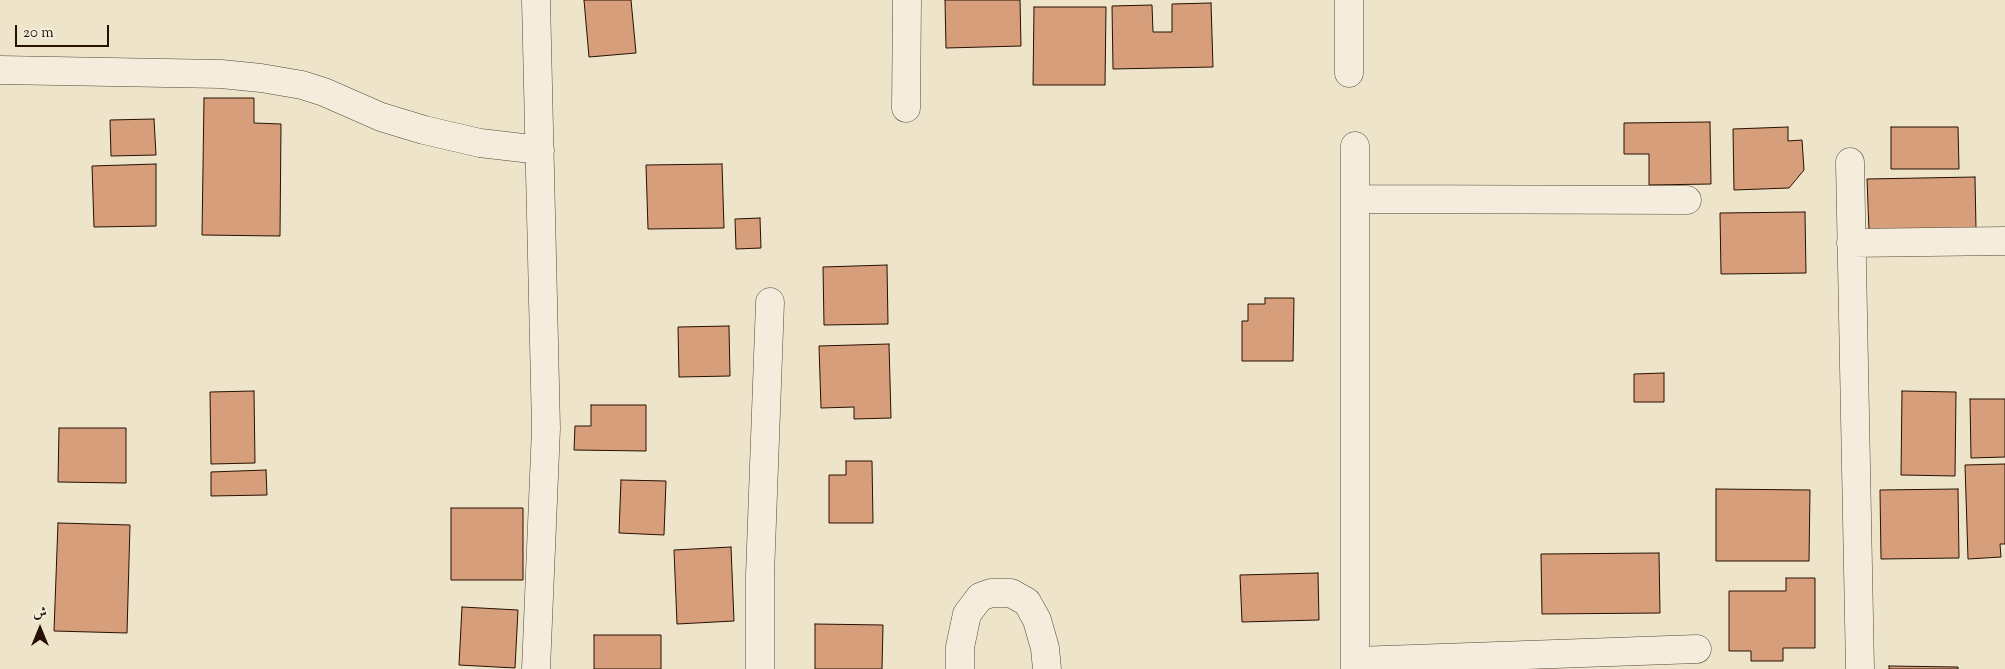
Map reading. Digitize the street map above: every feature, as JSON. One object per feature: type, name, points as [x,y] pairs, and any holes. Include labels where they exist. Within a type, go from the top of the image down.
[{"type":"street","points":[[536,0],[546,428],[536,669]]},
{"type":"street","points":[[906,0],[906,108]]},
{"type":"street","points":[[1348,0],[1349,73]]},
{"type":"street","points":[[0,70],[221,74],[261,78],[302,85],[324,92],[381,117],[424,130],[480,144],[540,150]]},
{"type":"street","points":[[1355,146],[1356,665],[1697,649]]},
{"type":"street","points":[[1850,162],[1860,669]]},
{"type":"street","points":[[1355,199],[1687,200]]},
{"type":"street","points":[[1851,243],[2005,242]]},
{"type":"street","points":[[760,669],[760,575],[770,302]]},
{"type":"street","points":[[960,669],[960,647],[967,614],[980,597],[991,593],[1010,593],[1027,602],[1037,620],[1046,648],[1047,669]]},
{"type":"building","points":[[584,0],[631,0],[636,53],[589,57]]},
{"type":"building","points":[[945,0],[1020,0],[1021,46],[946,48]]},
{"type":"building","points":[[1211,3],[1213,67],[1113,69],[1112,6],[1152,5],[1153,32],[1172,32],[1172,4]]},
{"type":"building","points":[[1034,7],[1106,7],[1105,85],[1033,85]]},
{"type":"building","points":[[204,98],[254,98],[254,123],[281,124],[280,236],[202,235]]},
{"type":"building","points":[[154,119],[156,155],[111,156],[110,120]]},
{"type":"building","points":[[1710,122],[1711,184],[1649,185],[1649,154],[1624,154],[1624,123]]},
{"type":"building","points":[[1788,127],[1788,141],[1802,140],[1804,170],[1789,188],[1734,190],[1733,129]]},
{"type":"building","points":[[1891,127],[1958,127],[1959,169],[1891,169]]},
{"type":"building","points":[[156,164],[156,226],[94,227],[92,166]]},
{"type":"building","points":[[722,164],[724,228],[648,229],[646,165]]},
{"type":"building","points":[[1975,177],[1976,229],[1869,231],[1867,179]]},
{"type":"building","points":[[1805,212],[1806,273],[1721,274],[1720,213]]},
{"type":"building","points":[[760,218],[761,248],[736,249],[735,219]]},
{"type":"building","points":[[887,265],[888,324],[824,325],[823,267]]},
{"type":"building","points":[[1265,298],[1294,298],[1293,361],[1242,361],[1242,321],[1248,321],[1248,304],[1265,304]]},
{"type":"building","points":[[729,326],[730,376],[679,377],[678,327]]},
{"type":"building","points":[[889,344],[891,418],[854,419],[854,407],[821,408],[819,346]]},
{"type":"building","points":[[1664,373],[1664,402],[1634,402],[1634,374]]},
{"type":"building","points":[[254,391],[255,463],[211,464],[210,392]]},
{"type":"building","points":[[1902,391],[1956,392],[1955,476],[1901,475]]},
{"type":"building","points":[[1970,399],[2005,399],[2005,457],[1971,458]]},
{"type":"building","points":[[591,405],[646,405],[646,451],[574,450],[575,426],[591,426]]},
{"type":"building","points":[[59,428],[126,428],[126,483],[58,482]]},
{"type":"building","points":[[846,461],[872,461],[873,523],[829,523],[829,475],[846,475]]},
{"type":"building","points":[[2005,464],[2005,544],[2000,544],[2001,557],[1968,559],[1965,465]]},
{"type":"building","points":[[266,470],[267,495],[211,496],[211,472]]},
{"type":"building","points":[[621,480],[666,481],[664,535],[619,533]]},
{"type":"building","points":[[1716,489],[1810,490],[1809,561],[1716,561]]},
{"type":"building","points":[[1958,489],[1959,558],[1881,559],[1880,490]]},
{"type":"building","points":[[451,508],[523,508],[523,580],[451,580]]},
{"type":"building","points":[[58,523],[130,525],[127,633],[54,631]]},
{"type":"building","points":[[731,547],[734,621],[677,624],[674,550]]},
{"type":"building","points":[[1659,553],[1660,613],[1542,614],[1541,554]]},
{"type":"building","points":[[1318,573],[1319,620],[1242,622],[1240,575]]},
{"type":"building","points":[[1786,578],[1815,578],[1815,648],[1783,648],[1783,661],[1751,661],[1751,651],[1729,651],[1729,591],[1786,591]]},
{"type":"building","points":[[462,607],[518,610],[515,668],[459,665]]},
{"type":"building","points":[[815,624],[883,625],[882,669],[815,669]]},
{"type":"building","points":[[594,635],[661,635],[661,669],[594,669]]},
{"type":"building","points":[[1889,666],[1958,667],[1958,669],[1889,669]]}]
